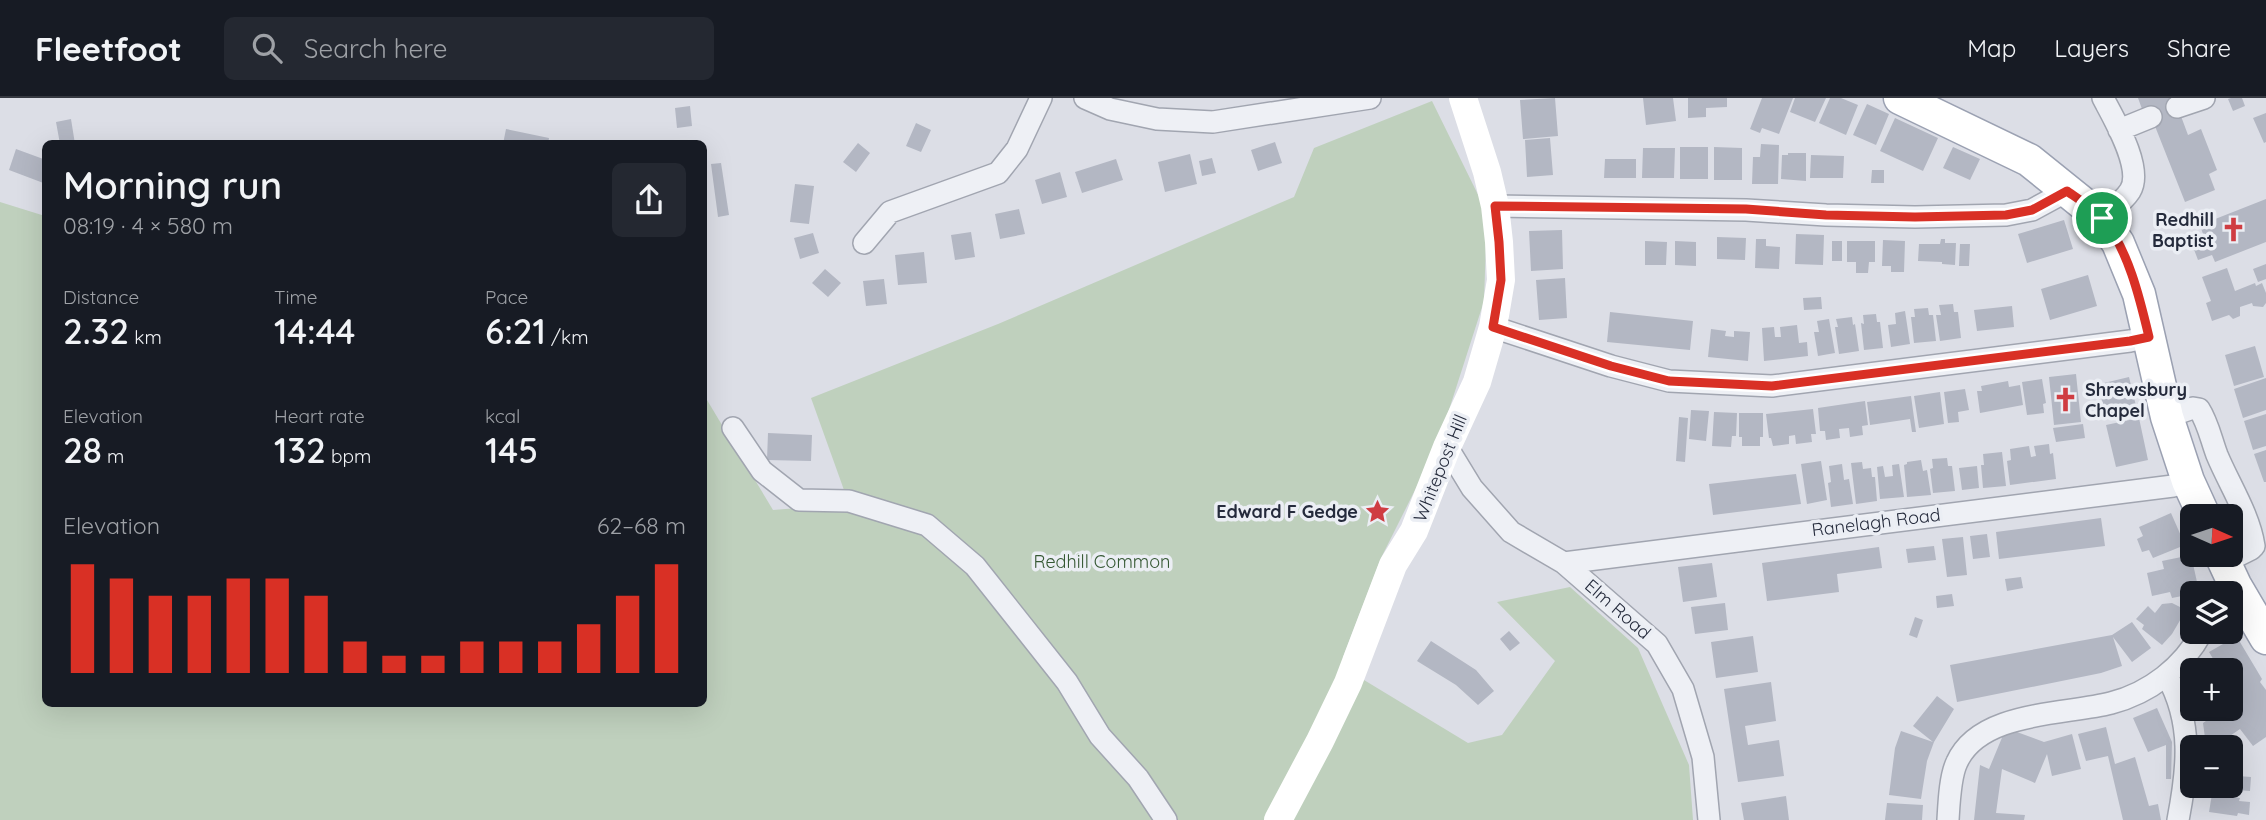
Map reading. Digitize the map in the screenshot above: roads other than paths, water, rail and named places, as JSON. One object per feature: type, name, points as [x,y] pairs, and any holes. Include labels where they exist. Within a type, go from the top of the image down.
[{"type":"main road","points":[[1900,98],[2028,160],[2102,218],[2118,243],[2139,294],[2167,417],[2199,504]]},
{"type":"main road","points":[[2226,574],[2266,638]]},
{"type":"street","points":[[864,243],[890,212],[998,173],[1017,149],[1041,98]]},
{"type":"street","points":[[1085,98],[1110,109],[1157,119],[1213,122],[1370,98]]},
{"type":"street","points":[[2102,218],[2131,190],[2135,176],[2130,155],[2104,98]]},
{"type":"street","points":[[2177,107],[2203,98]]},
{"type":"street","name":"Whitepost Hill","points":[[1278,820],[1348,683],[1393,565],[1415,531],[1447,447],[1477,382],[1493,327],[1501,280],[1495,206],[1465,99]]},
{"type":"street","points":[[2119,130],[2151,117]]},
{"type":"street","points":[[1495,206],[1746,209],[1826,215],[1915,217],[2006,215],[2032,210],[2067,191]]},
{"type":"street","points":[[1493,327],[1611,366],[1669,381],[1772,386],[2149,337]]},
{"type":"street","points":[[2167,417],[2193,408],[2199,409],[2248,525],[2254,546],[2226,574]]},
{"type":"street","points":[[733,428],[762,471],[799,499],[849,501],[927,525],[975,566],[1067,682],[1100,736],[1138,778],[1166,820]]},
{"type":"street","name":"Elm Road","points":[[1447,447],[1472,488],[1510,532],[1564,563],[1657,644],[1683,689],[1703,757],[1709,820]]},
{"type":"street","name":"Ranelagh Road","points":[[1564,563],[2173,486],[2188,481]]},
{"type":"street","points":[[1948,820],[1956,762],[1973,738],[2017,720],[2113,702],[2153,685],[2167,676],[2194,644]]},
{"type":"street","points":[[2167,676],[2185,719],[2187,767],[2178,820]]},
{"type":"place","name":"Redhill Baptist","points":[[2234,229]]},
{"type":"place","name":"Shrewsbury Chapel","points":[[2065,399]]},
{"type":"place","name":"Edward F Gedge","points":[[1378,511]]},
{"type":"park label","name":"Redhill Common","points":[[1102,561]]}]
